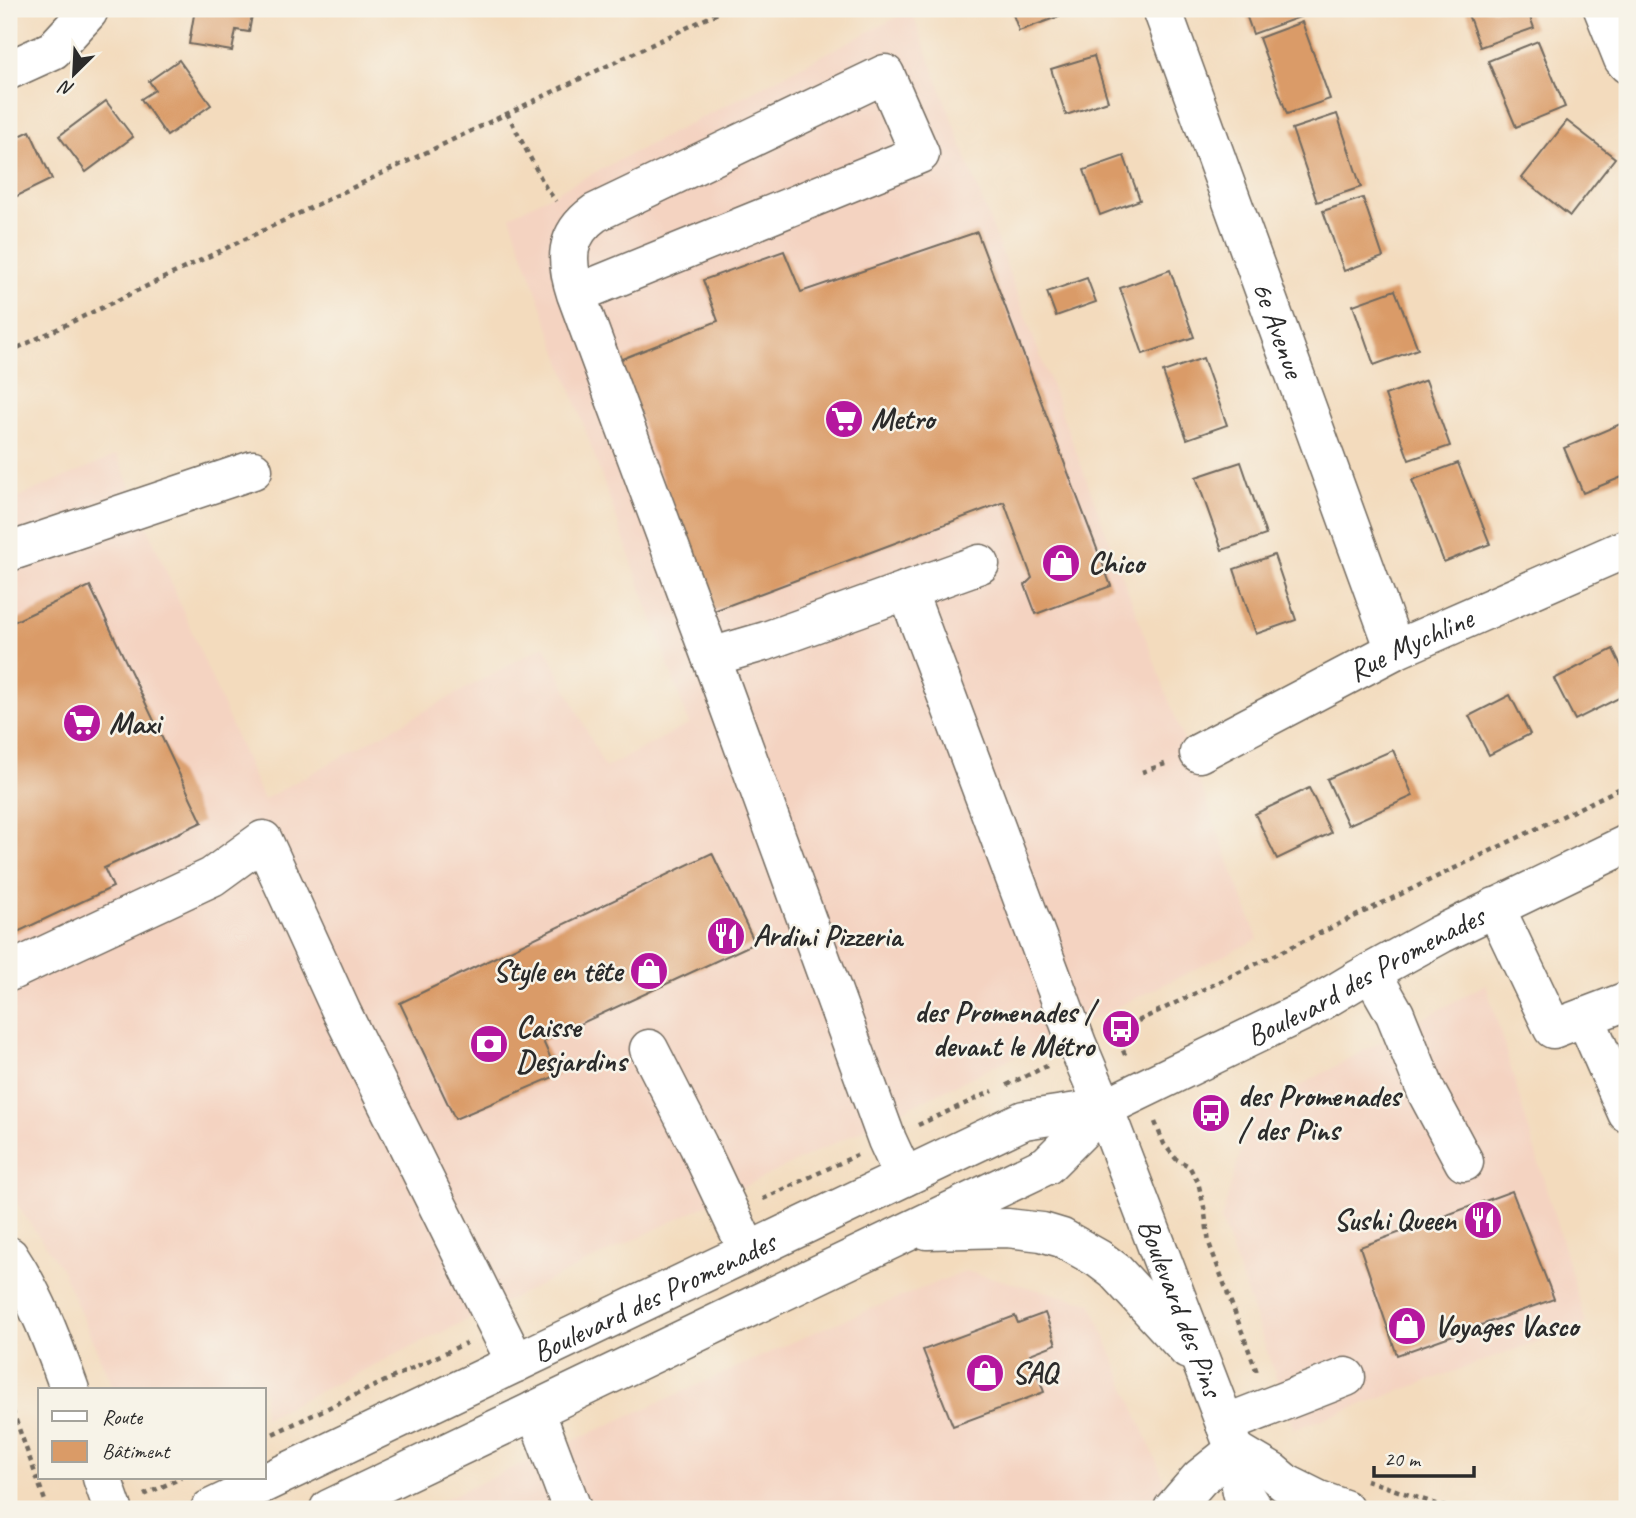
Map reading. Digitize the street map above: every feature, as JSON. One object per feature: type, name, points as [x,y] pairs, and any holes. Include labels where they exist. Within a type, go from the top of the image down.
[{"type":"street","points":[[9,70],[53,50],[88,9]]},
{"type":"street","name":"6e Avenue","points":[[1162,9],[1395,650]]},
{"type":"street","points":[[1603,9],[1627,64]]},
{"type":"street","points":[[576,295],[920,154],[885,74],[595,213],[576,230],[569,262],[576,295],[878,1115],[904,1177]]},
{"type":"street","points":[[9,552],[253,470]]},
{"type":"street","name":"Rue Mychline","points":[[1199,753],[1395,650],[1627,548]]},
{"type":"street","points":[[711,657],[766,641],[980,564]]},
{"type":"street","name":"Boulevard des Pins","points":[[907,590],[1077,1044],[1230,1437],[1242,1492],[1253,1509]]},
{"type":"street","points":[[9,972],[212,877],[263,839],[342,1013],[516,1363]]},
{"type":"street","name":"Boulevard des Promenades","points":[[210,1509],[1024,1120],[1104,1108],[1310,1008],[1431,939],[1627,844]]},
{"type":"street","points":[[1495,907],[1553,1029],[1627,1001]]},
{"type":"street","points":[[1371,972],[1395,1014],[1427,1093],[1464,1162]]},
{"type":"street","points":[[1585,1017],[1627,1113]]},
{"type":"street","points":[[649,1049],[748,1251]]},
{"type":"street","name":"Boulevard des Promenades","points":[[329,1509],[1047,1165],[1104,1108]]},
{"type":"street","points":[[912,1231],[1007,1228],[1042,1232],[1062,1238],[1100,1259],[1115,1271],[1202,1364]]},
{"type":"street","points":[[9,1256],[40,1310],[69,1388]]},
{"type":"street","points":[[1173,1509],[1230,1437],[1346,1377]]},
{"type":"street","points":[[535,1410],[572,1509]]},
{"type":"street","points":[[1230,1437],[1285,1483],[1344,1509]]},
{"type":"street","points":[[103,1480],[113,1509]]},
{"type":"path","points":[[9,352],[726,9]]},
{"type":"path","points":[[507,113],[547,188]]},
{"type":"path","name":"Boulevard des Promenades","points":[[1115,1032],[1627,785]]},
{"type":"path","points":[[909,1129],[1038,1071]]},
{"type":"path","name":"Boulevard des Promenades","points":[[755,1203],[867,1150]]},
{"type":"path","name":"Boulevard des Pins","points":[[1172,1154],[1189,1166],[1198,1182],[1209,1243],[1259,1379]]},
{"type":"path","points":[[266,1437],[469,1342]]},
{"type":"path","points":[[9,1401],[48,1509]]},
{"type":"path","points":[[150,1492],[177,1480]]},
{"type":"shaded area","points":[[911,10],[1258,939],[266,1417],[266,1388],[113,1388],[62,1270],[9,1193],[9,501],[117,455],[263,800],[545,645],[605,768],[689,724],[510,216]]},
{"type":"shaded area","points":[[1486,984],[1586,1324],[1294,1429],[1221,1220],[1252,1112]]},
{"type":"shaded area","points":[[965,1271],[1091,1303],[1176,1509],[422,1509],[824,1328]]},
{"type":"building","points":[[195,9],[253,9],[249,32],[236,30],[232,51],[189,44]]},
{"type":"building","points":[[1011,9],[1073,9],[1074,11],[1019,31]]},
{"type":"building","points":[[1244,9],[1297,9],[1300,17],[1253,34]]},
{"type":"building","points":[[1466,9],[1527,9],[1534,28],[1480,47]]},
{"type":"building","points":[[1302,22],[1330,99],[1287,114],[1259,38]]},
{"type":"building","points":[[1538,41],[1565,107],[1516,127],[1488,61]]},
{"type":"building","points":[[1094,56],[1108,101],[1066,115],[1051,69]]},
{"type":"building","points":[[179,60],[211,105],[167,136],[141,99],[155,90],[149,81]]},
{"type":"building","points":[[106,101],[133,137],[86,172],[59,136]]},
{"type":"building","points":[[1337,114],[1361,187],[1317,202],[1292,129]]},
{"type":"building","points":[[1567,121],[1615,158],[1570,216],[1522,178]]},
{"type":"building","points":[[30,131],[52,179],[9,200],[9,141]]},
{"type":"building","points":[[1124,156],[1140,200],[1100,215],[1084,170]]},
{"type":"building","points":[[1363,198],[1383,257],[1344,271],[1323,211]]},
{"type":"building","name":"Metro","points":[[977,232],[1111,586],[1036,614],[1025,585],[1032,578],[1004,502],[711,612],[619,360],[718,321],[703,280],[784,251],[801,292]]},
{"type":"building","points":[[1170,270],[1194,337],[1143,354],[1120,288]]},
{"type":"building","points":[[1087,278],[1096,302],[1056,316],[1047,292]]},
{"type":"building","points":[[1395,290],[1418,349],[1374,365],[1353,305]]},
{"type":"building","points":[[1203,358],[1227,425],[1187,439],[1163,372]]},
{"type":"building","points":[[1426,380],[1450,446],[1409,460],[1385,395]]},
{"type":"building","points":[[1625,422],[1627,475],[1583,493],[1564,448]]},
{"type":"building","points":[[1241,462],[1266,535],[1222,550],[1196,477]]},
{"type":"building","points":[[1458,463],[1490,544],[1444,562],[1412,480]]},
{"type":"building","points":[[1274,555],[1296,620],[1256,634],[1234,569]]},
{"type":"building","name":"Maxi","points":[[90,586],[202,822],[104,868],[113,887],[9,936],[9,624]]},
{"type":"building","points":[[1613,649],[1627,678],[1627,694],[1575,720],[1554,679]]},
{"type":"building","points":[[1510,695],[1530,734],[1489,755],[1469,716]]},
{"type":"building","points":[[1393,750],[1413,796],[1348,825],[1327,779]]},
{"type":"building","points":[[1309,788],[1331,833],[1277,859],[1255,814]]},
{"type":"building","points":[[712,853],[755,943],[543,1041],[558,1075],[455,1119],[400,1003]]},
{"type":"building","points":[[1512,1191],[1554,1299],[1397,1355],[1360,1247]]},
{"type":"building","name":"SAQ","points":[[1045,1313],[1056,1344],[1030,1354],[1044,1392],[953,1426],[923,1350],[1015,1316],[1018,1323]]},
{"type":"place","name":"Metro","points":[[844,419]]},
{"type":"place","name":"Chico","points":[[1061,563]]},
{"type":"place","name":"Maxi","points":[[82,723]]},
{"type":"place","name":"Ardini Pizzeria","points":[[726,936]]},
{"type":"place","name":"Style en tête","points":[[649,971]]},
{"type":"place","name":"des Promenades / devant le Métro","points":[[1121,1029]]},
{"type":"place","name":"Caisse Desjardins","points":[[489,1044]]},
{"type":"place","name":"des Promenades / des Pins","points":[[1211,1113]]},
{"type":"place","name":"Sushi Queen","points":[[1483,1220]]},
{"type":"place","name":"Voyages Vasco","points":[[1407,1326]]},
{"type":"place","name":"SAQ","points":[[985,1373]]}]
